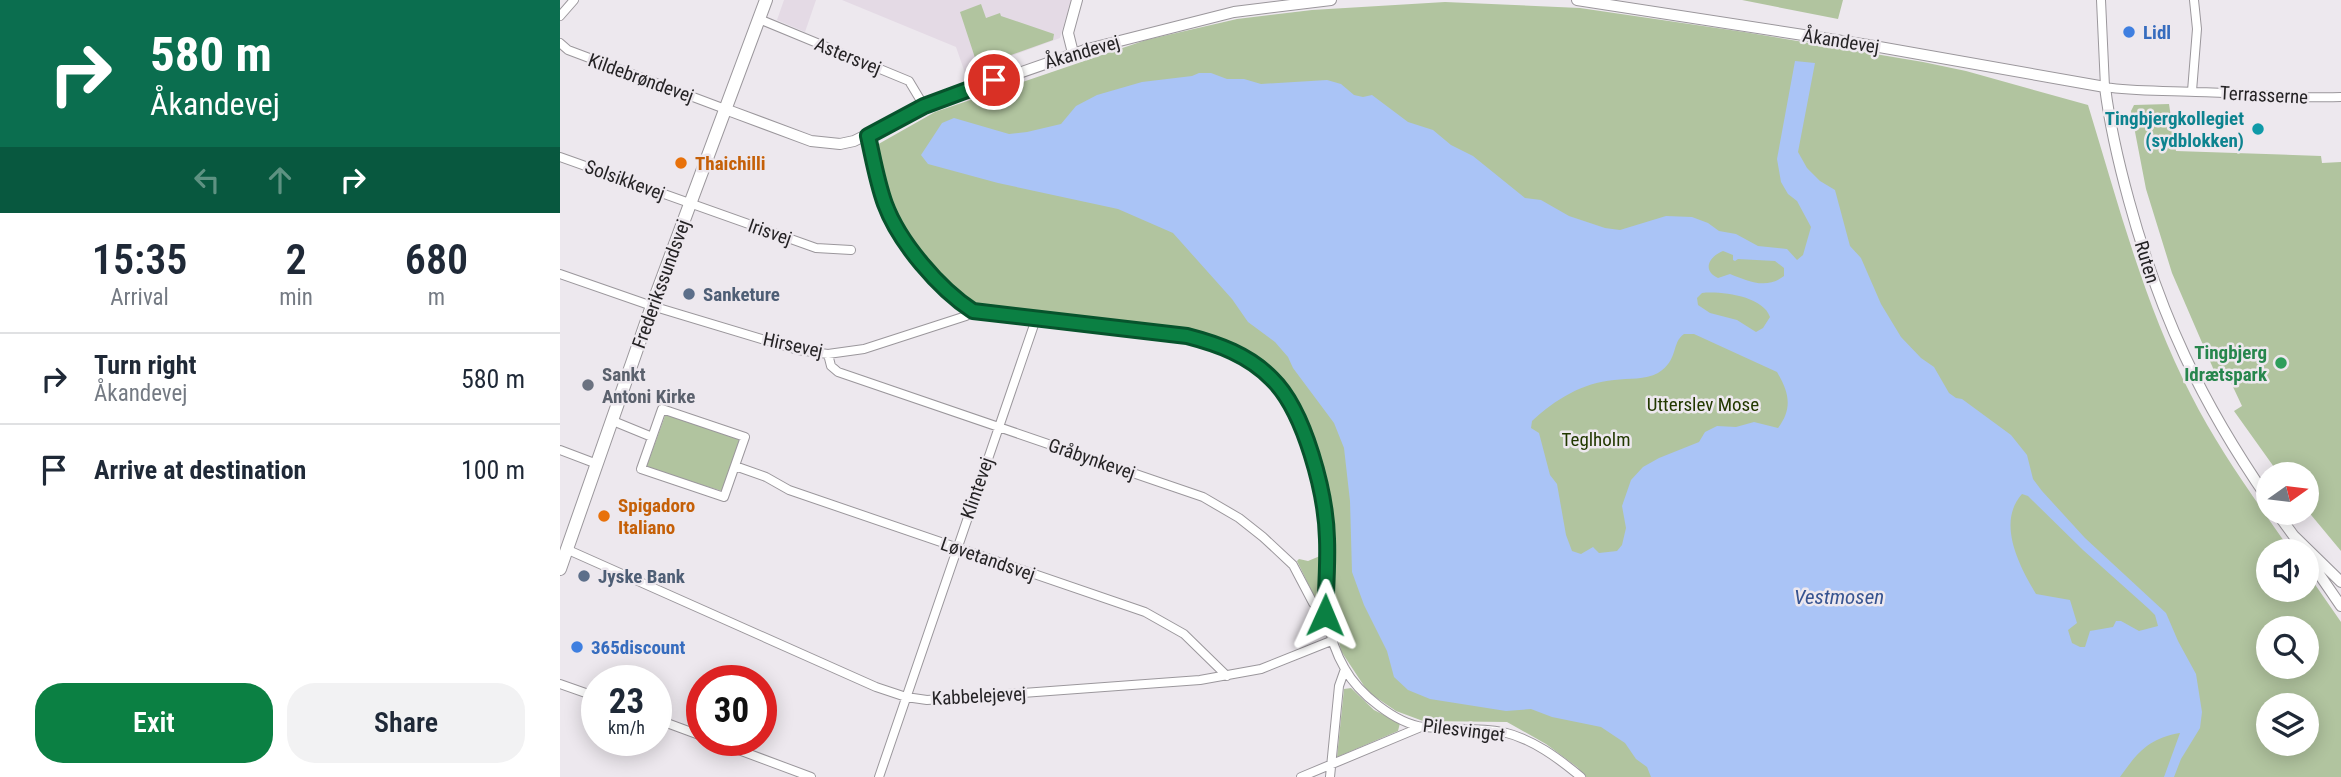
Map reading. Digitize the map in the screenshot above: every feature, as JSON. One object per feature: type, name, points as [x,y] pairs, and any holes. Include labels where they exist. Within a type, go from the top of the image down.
[{"type":"main road","name":"Frederikssundsvej","points":[[560,567],[652,306],[766,0]]},
{"type":"street","points":[[560,16],[574,0]]},
{"type":"street","points":[[1073,53],[1068,33],[1077,0]]},
{"type":"street","name":"Åkandevej","points":[[725,109],[811,141],[840,144],[868,136],[924,106],[1073,53],[1234,12],[1331,0]]},
{"type":"street","name":"Åkandevej","points":[[1577,0],[1854,43],[2105,87]]},
{"type":"street","name":"Ruten","points":[[2101,0],[2108,123],[2155,289],[2182,354],[2206,400],[2256,480]]},
{"type":"street","points":[[2192,91],[2197,29],[2194,0]]},
{"type":"street","name":"Astersvej","points":[[759,19],[909,81],[924,106]]},
{"type":"street","name":"Kildebrøndevej","points":[[560,43],[568,50],[725,109]]},
{"type":"street","name":"Terrasserne","points":[[2105,87],[2131,92],[2192,91],[2307,98],[2341,97]]},
{"type":"street","points":[[868,136],[885,205],[895,225],[933,276],[973,311]]},
{"type":"street","name":"Solsikkevej","points":[[560,156],[690,204]]},
{"type":"street","name":"Irisvej","points":[[690,204],[816,247],[851,250]]},
{"type":"street","name":"Hirsevej","points":[[560,274],[652,306],[798,350],[828,354],[864,349],[966,316],[973,311]]},
{"type":"street","name":"Pilesvinget","points":[[973,311],[1187,336],[1215,343],[1238,353],[1274,380],[1297,413],[1324,506],[1327,539],[1325,615],[1331,641],[1355,684],[1377,704],[1421,727],[1473,728],[1506,733],[1537,745],[1563,761],[1581,777]]},
{"type":"street","name":"Klintevej","points":[[879,777],[1036,319]]},
{"type":"street","name":"Gråbynkevej","points":[[828,354],[831,366],[838,372],[1203,497],[1239,518],[1293,565],[1313,603],[1325,615]]},
{"type":"street","points":[[662,409],[744,437],[735,466],[724,497],[641,469],[662,409]]},
{"type":"street","points":[[613,421],[652,437]]},
{"type":"street","points":[[560,450],[597,464]]},
{"type":"street","name":"Løvetandsvej","points":[[735,466],[766,477],[789,490],[1145,612],[1184,634],[1227,676]]},
{"type":"street","points":[[2286,525],[2296,539]]},
{"type":"street","points":[[2293,535],[2341,582]]},
{"type":"street","name":"Kabbelejevej","points":[[566,549],[876,687],[906,697],[950,699],[1200,680],[1279,664],[1331,641]]},
{"type":"street","points":[[2319,574],[2341,606]]},
{"type":"street","points":[[1330,777],[1339,686],[1345,669]]},
{"type":"street","points":[[560,684],[581,691]]},
{"type":"street","points":[[1301,777],[1421,727]]},
{"type":"street","points":[[755,756],[811,777]]},
{"type":"shaded area","points":[[784,0],[816,0],[805,32],[777,20]]},
{"type":"shaded area","points":[[842,0],[1071,0],[1060,38],[965,73],[956,47]]},
{"type":"green space","points":[[1742,0],[1843,0],[1838,19]]},
{"type":"green space","name":"Utterslev Mose","points":[[1445,2],[1580,8],[1923,62],[1966,71],[2088,105],[2133,253],[2174,360],[2214,436],[2256,501],[2256,525],[2273,525],[2283,539],[2256,539],[2256,602],[2319,602],[2319,590],[2341,622],[2341,777],[1586,777],[1546,744],[1507,722],[1423,721],[1396,711],[1368,692],[1341,651],[1331,604],[1332,545],[1328,493],[1309,430],[1290,392],[1254,355],[1213,338],[1171,327],[981,308],[955,293],[909,241],[889,202],[875,146],[935,112],[1146,40],[1237,19],[1312,10]]},
{"type":"green space","points":[[981,4],[986,18],[1000,13],[1001,16],[1054,34],[1053,40],[978,67],[960,12]]},
{"type":"green space","name":"Tingbjerg Idrætspark","points":[[2169,104],[2176,151],[2321,156],[2322,163],[2341,162],[2341,551],[2319,524],[2319,462],[2270,462],[2234,411],[2242,406],[2226,372],[2226,378],[2219,382],[2172,273],[2146,189],[2131,111],[2134,105]]},
{"type":"green space","points":[[666,413],[740,439],[722,491],[646,468]]},
{"type":"green space","points":[[1323,546],[1322,596],[1319,599],[1315,598],[1297,561],[1308,561],[1320,556]]},
{"type":"green space","points":[[1351,688],[1374,710],[1400,723],[1398,731],[1337,757],[1344,689]]},
{"type":"water","name":"Vestmosen","points":[[1795,61],[1815,63],[1798,152],[1807,168],[1820,181],[1835,190],[1850,246],[1861,258],[1881,304],[1901,337],[1934,367],[1949,393],[1962,399],[2011,435],[2027,455],[2033,479],[2042,491],[2085,538],[2166,613],[2196,674],[2202,712],[2200,728],[2181,759],[2174,777],[2164,777],[2180,733],[2169,735],[2145,748],[2120,777],[1651,777],[1647,767],[1636,759],[1625,743],[1601,727],[1552,717],[1531,709],[1506,711],[1430,699],[1408,690],[1394,677],[1387,651],[1364,605],[1352,572],[1350,501],[1344,448],[1334,423],[1275,342],[1248,322],[1232,299],[1173,233],[1118,209],[998,183],[928,164],[921,155],[942,123],[954,118],[1009,134],[1027,132],[1061,124],[1076,106],[1097,95],[1142,82],[1199,73],[1261,84],[1327,80],[1341,84],[1354,95],[1372,95],[1408,122],[1433,130],[1451,145],[1473,156],[1525,198],[1541,200],[1569,216],[1620,230],[1666,216],[1692,217],[1719,231],[1736,234],[1758,246],[1787,249],[1797,260],[1803,255],[1811,227],[1797,201],[1788,194],[1781,182],[1777,159]],"holes":[[[1723,251],[1733,255],[1735,261],[1775,261],[1784,268],[1784,276],[1770,283],[1750,281],[1730,274],[1718,278],[1709,267],[1709,263]],[[1702,293],[1740,296],[1759,304],[1770,317],[1763,328],[1756,332],[1737,320],[1710,313],[1698,305],[1697,298]],[[1684,334],[1694,334],[1777,372],[1788,400],[1783,421],[1778,428],[1754,422],[1736,427],[1717,426],[1705,432],[1699,442],[1643,467],[1631,480],[1622,506],[1626,528],[1622,545],[1617,551],[1599,553],[1593,547],[1581,554],[1572,551],[1566,535],[1557,484],[1550,475],[1539,433],[1531,428],[1532,421],[1560,399],[1580,388],[1658,373],[1669,363]],[[2022,494],[2028,496],[2149,609],[2155,615],[2158,626],[2139,631],[2116,621],[2113,627],[2090,631],[2085,647],[2072,643],[2068,630],[2077,623],[2070,600],[2036,594],[2023,571],[2013,545],[2011,531],[2014,506]]]},
{"type":"place","name":"Lidl","points":[[2129,32]]},
{"type":"place","name":"Tingbjergkollegiet (sydblokken)","points":[[2258,129]]},
{"type":"place","name":"Thaichilli","points":[[681,163]]},
{"type":"place","name":"Sanketure","points":[[689,294]]},
{"type":"place","name":"Tingbjerg Idrætspark","points":[[2281,363]]},
{"type":"place","name":"Sankt Antoni Kirke","points":[[588,385]]},
{"type":"place","name":"Spigadoro Italiano","points":[[604,516]]},
{"type":"place","name":"Jyske Bank","points":[[584,576]]},
{"type":"place","name":"365discount","points":[[577,647]]},
{"type":"route","points":[[994,80],[901,116],[868,136],[885,205],[895,225],[933,276],[973,311],[1187,336],[1215,343],[1238,353],[1274,380],[1297,413],[1324,506],[1327,539],[1325,615]]},
{"type":"park label","name":"Teglholm","points":[[1596,439]]}]
